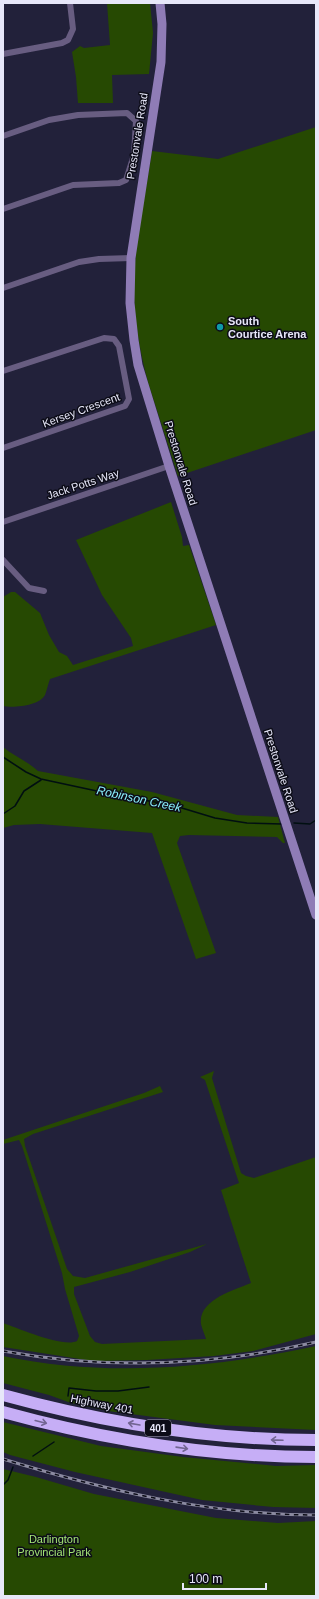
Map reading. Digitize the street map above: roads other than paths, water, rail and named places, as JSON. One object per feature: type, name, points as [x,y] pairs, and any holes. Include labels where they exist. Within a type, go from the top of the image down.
[{"type":"highway","name":"Highway 401","points":[[3,1395],[108,1420],[160,1429],[242,1438],[316,1440]]},
{"type":"highway","name":"401","points":[[3,1412],[97,1435],[158,1445],[248,1455],[316,1457]]},
{"type":"street","points":[[3,54],[62,43],[68,40],[72,29],[70,3]]},
{"type":"street","name":"Prestonvale Road","points":[[160,3],[162,24],[161,62],[131,258],[130,285],[132,323],[138,365],[169,466],[316,915]]},
{"type":"street","points":[[3,136],[49,120],[78,115],[127,113],[136,121],[134,155],[126,180],[118,183],[73,186],[3,209]]},
{"type":"street","points":[[3,288],[79,262],[100,259],[131,258]]},
{"type":"street","name":"Kersey Crescent","points":[[3,371],[104,338],[114,339],[119,346],[129,399],[125,406],[3,448]]},
{"type":"street","name":"Jack Potts Way","points":[[3,522],[169,466]]},
{"type":"street","points":[[3,560],[29,588],[44,591]]},
{"type":"waterway","name":"Robinson Creek","points":[[3,757],[26,772],[41,779],[120,796],[172,805],[215,818],[247,823],[282,824]]},
{"type":"waterway","points":[[3,814],[15,806],[24,791],[41,780]]},
{"type":"waterway","name":"Robinson Creek","points":[[294,823],[310,824],[316,820]]},
{"type":"waterway","points":[[68,1396],[69,1388],[96,1391],[118,1391],[149,1387]]},
{"type":"waterway","points":[[33,1456],[54,1442]]},
{"type":"waterway","points":[[3,1485],[8,1480],[13,1467]]},
{"type":"railway","points":[[3,1351],[81,1361],[160,1363],[238,1356],[316,1342]]},
{"type":"railway","points":[[3,1459],[80,1481],[158,1499],[237,1511],[316,1515]]},
{"type":"place","name":"South Courtice Arena","points":[[220,327]]},
{"type":"park label","name":"Darlington Provincial Park","points":[[54,1545]]}]
